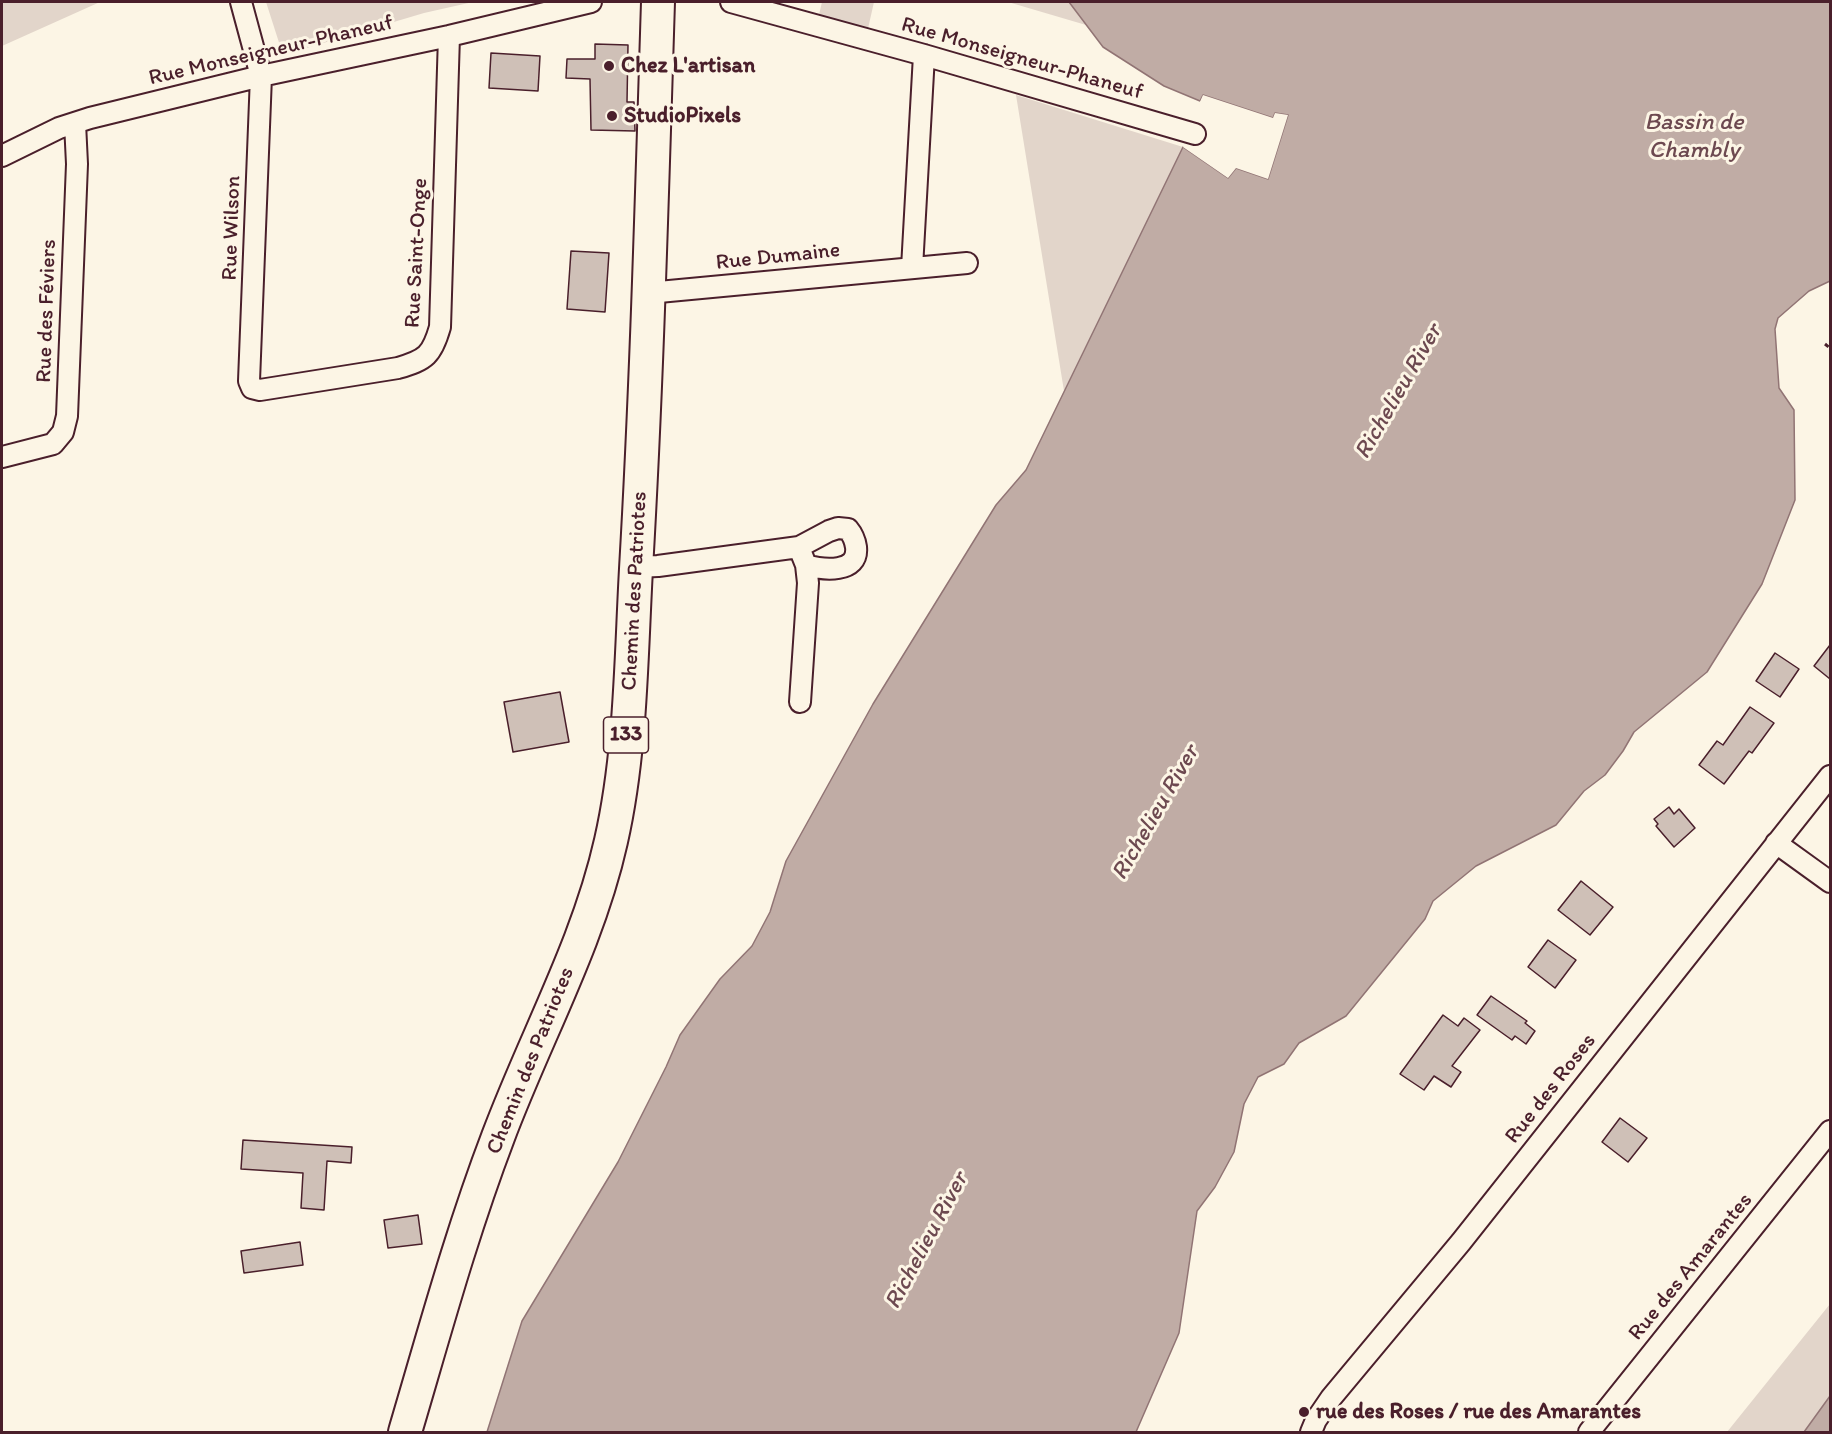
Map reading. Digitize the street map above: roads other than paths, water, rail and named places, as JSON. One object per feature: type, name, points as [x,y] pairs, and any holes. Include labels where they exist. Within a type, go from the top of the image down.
[{"type":"main road","name":"Chemin des Patriotes","points":[[405,1432],[458,1254],[488,1165],[588,921],[613,830],[624,758],[640,504],[658,2]]},
{"type":"street","name":"Rue Wilson","points":[[241,2],[261,76],[249,381]]},
{"type":"street","name":"Rue Monseigneur-Phaneuf","points":[[2,156],[58,128],[75,123],[261,76],[449,36],[591,2]]},
{"type":"street","name":"Rue Monseigneur-Phaneuf","points":[[731,2],[924,55],[1195,134]]},
{"type":"street","name":"Rue Saint-Onge","points":[[249,381],[252,388],[260,390],[398,368],[417,362],[429,354],[440,327],[449,36]]},
{"type":"street","points":[[912,268],[924,55]]},
{"type":"street","name":"Rue des Féviers","points":[[2,457],[53,444],[63,432],[67,416],[77,164],[75,123]]},
{"type":"street","name":"Rue Dumaine","points":[[648,293],[967,263]]},
{"type":"street","points":[[636,567],[803,556],[808,583],[800,702]]},
{"type":"street","name":"Rue des Roses","points":[[1311,1432],[1330,1398],[1461,1242],[1830,776]]},
{"type":"street","points":[[1776,843],[1830,882]]},
{"type":"street","name":"Rue des Amarantes","points":[[1589,1432],[1830,1131]]},
{"type":"water","points":[[1069,2],[1830,2],[1830,281],[1809,291],[1778,318],[1775,329],[1779,388],[1794,410],[1795,500],[1762,584],[1707,672],[1634,732],[1605,775],[1584,791],[1556,825],[1476,866],[1433,901],[1425,919],[1346,1016],[1299,1043],[1284,1064],[1258,1077],[1244,1104],[1234,1152],[1215,1187],[1197,1211],[1179,1333],[1136,1432],[487,1432],[522,1321],[618,1162],[680,1035],[720,979],[752,946],[770,912],[786,861],[873,704],[996,505],[1026,470],[1183,147],[1228,178],[1236,168],[1268,179],[1288,115],[1275,113],[1273,118],[1203,95],[1200,101],[1164,86],[1103,47]]},
{"type":"water","points":[[1830,1396],[1830,1432],[1804,1432]]},
{"type":"place","name":"Chez L'artisan","points":[[609,66]]},
{"type":"place","name":"StudioPixels","points":[[612,116]]},
{"type":"place","name":"rue des Roses / rue des Amarantes","points":[[1304,1412]]},
{"type":"water label","name":"Bassin de Chambly","points":[[1694,137]]},
{"type":"water label","name":"Richelieu River","points":[[1399,392]]},
{"type":"water label","name":"Richelieu River","points":[[1156,813]]},
{"type":"water label","name":"Richelieu River","points":[[927,1241]]}]
